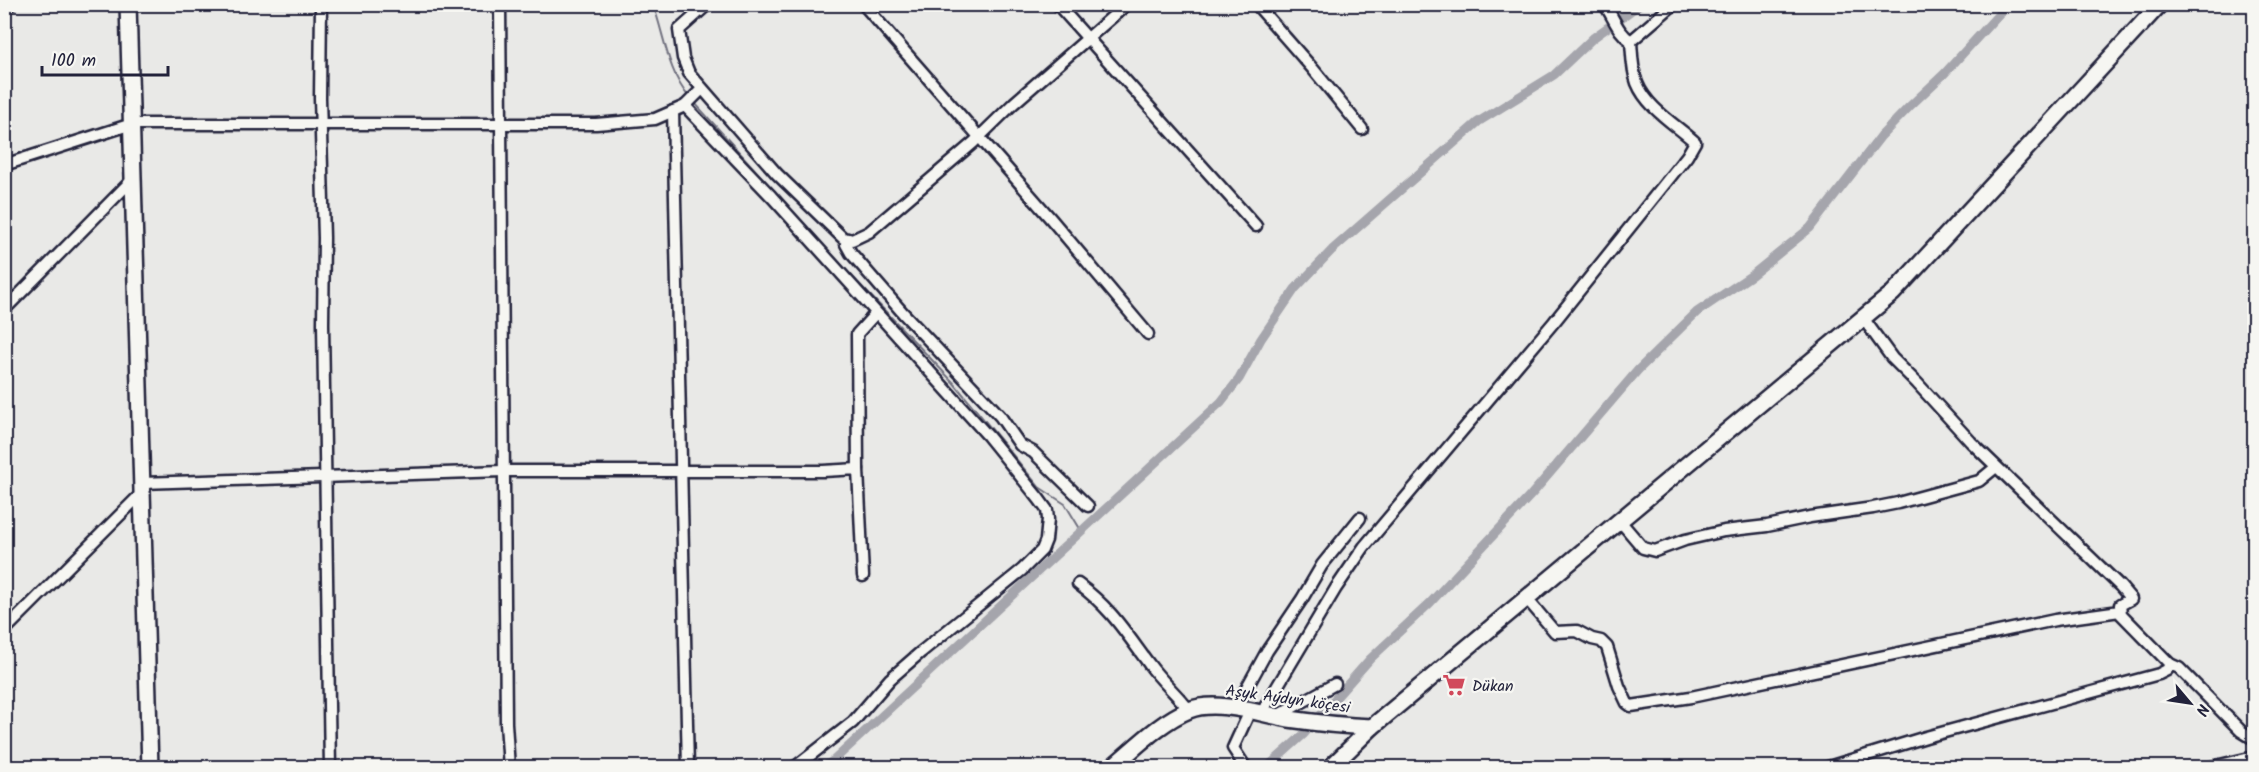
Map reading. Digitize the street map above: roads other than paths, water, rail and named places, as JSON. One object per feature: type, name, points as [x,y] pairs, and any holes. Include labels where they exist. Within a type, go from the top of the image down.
[{"type":"main road","points":[[128,4],[150,768]]},
{"type":"main road","points":[[1330,768],[1372,727],[1893,293],[2160,4]]},
{"type":"main road","name":"Aşyk Aýdyn köçesi","points":[[1111,768],[1164,726],[1189,710],[1215,706],[1335,725],[1372,727]]},
{"type":"street","points":[[4,6],[11,4]]},
{"type":"street","points":[[321,4],[320,124],[324,238],[330,768]]},
{"type":"street","points":[[500,4],[503,471],[506,558],[506,723],[509,768]]},
{"type":"street","points":[[708,4],[679,30],[683,58],[689,73],[700,91],[798,196],[843,238],[852,240],[869,232],[1127,4]]},
{"type":"street","points":[[863,4],[1148,334]]},
{"type":"street","points":[[1057,4],[1256,226]]},
{"type":"street","points":[[1256,4],[1362,129]]},
{"type":"street","points":[[1604,4],[1623,36],[1631,41]]},
{"type":"street","points":[[1631,41],[1674,4]]},
{"type":"street","points":[[1249,711],[1364,547],[1554,322],[1687,156],[1695,142],[1650,104],[1636,81],[1631,41]]},
{"type":"street","points":[[4,165],[132,124],[596,124],[656,119],[686,105],[700,91]]},
{"type":"street","points":[[686,105],[988,436],[1047,510],[1046,540],[1042,550],[1022,570],[890,679],[853,722],[794,768]]},
{"type":"street","points":[[673,111],[688,768]]},
{"type":"street","points":[[4,310],[133,179]]},
{"type":"street","points":[[848,239],[846,244],[850,253],[1000,416],[1020,445],[1033,452],[1088,506]]},
{"type":"street","points":[[863,576],[858,469],[857,334],[876,314]]},
{"type":"street","points":[[1863,318],[1892,358],[1996,468],[2120,586],[2131,599],[2120,605],[2120,611],[2170,664],[2179,668],[2241,731],[2254,739]]},
{"type":"street","points":[[1620,521],[1643,548],[1655,551],[1685,540],[1724,531],[1767,526],[1898,503],[1979,481],[1996,468]]},
{"type":"street","points":[[4,631],[142,488],[326,477],[503,471],[823,471],[858,469]]},
{"type":"street","points":[[1246,768],[1233,748],[1249,711],[1267,651],[1322,566],[1360,518]]},
{"type":"street","points":[[1078,584],[1090,592],[1116,618],[1149,665],[1189,710]]},
{"type":"street","points":[[1527,599],[1555,632],[1577,631],[1600,641],[1607,647],[1619,686],[1627,703],[1631,706],[1691,697],[2055,620],[2120,611]]},
{"type":"street","points":[[1825,768],[1926,737],[2159,674],[2167,670],[2170,664]]},
{"type":"street","points":[[1282,717],[1315,693],[1335,684]]},
{"type":"street","points":[[2207,768],[2254,757]]},
{"type":"waterway","points":[[653,4],[671,65],[689,97]]},
{"type":"waterway","points":[[822,768],[834,760],[1221,402],[1239,379],[1261,339],[1295,289],[1332,250],[1478,122],[1554,75],[1593,38],[1640,4]]},
{"type":"waterway","points":[[1266,768],[1303,735],[1370,659],[1430,603],[1531,495],[1638,370],[1697,312],[1752,275],[1810,228],[1881,136],[1944,74],[2008,4]]},
{"type":"waterway","points":[[693,101],[845,269],[953,382],[1039,487],[1065,504],[1082,532]]},
{"type":"place","name":"Dükan","points":[[1454,685]]}]
